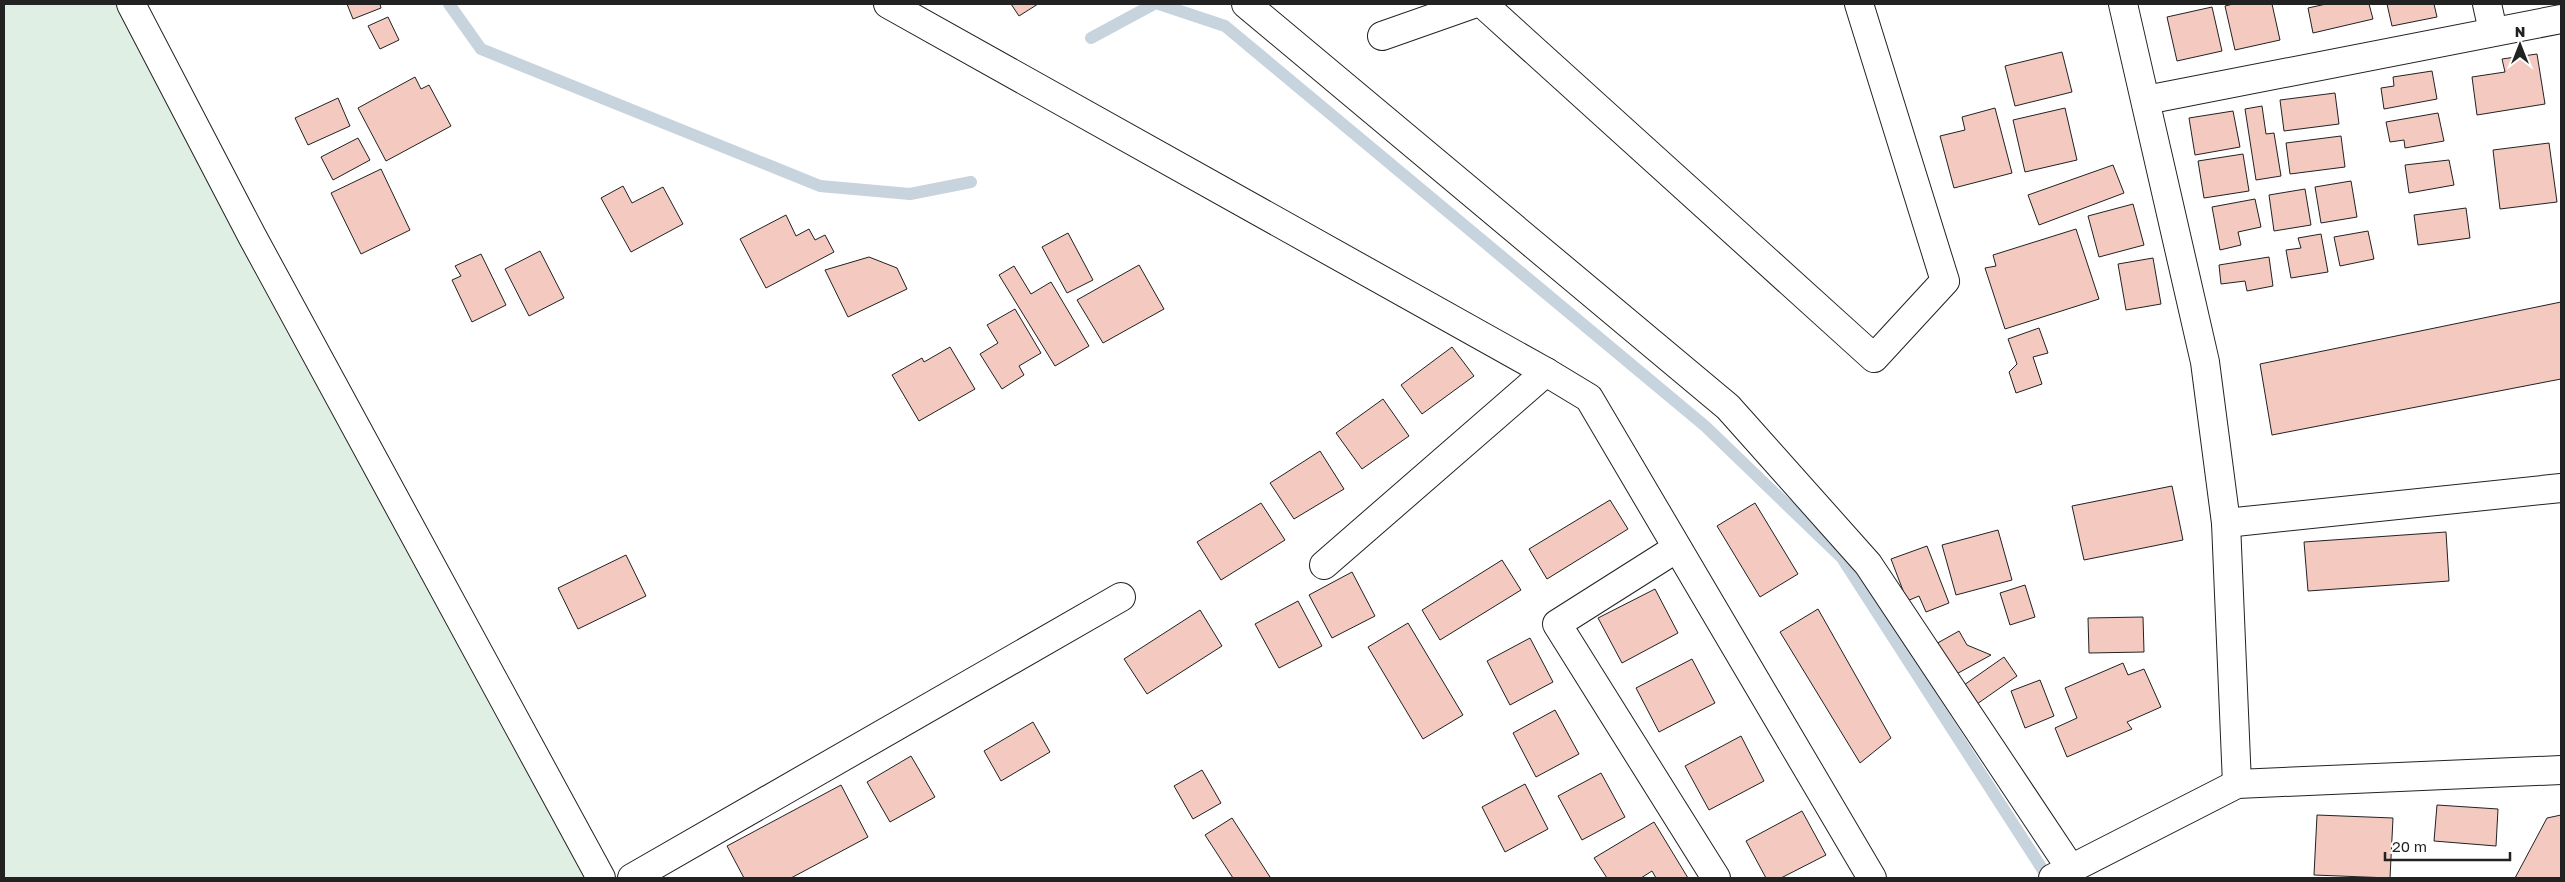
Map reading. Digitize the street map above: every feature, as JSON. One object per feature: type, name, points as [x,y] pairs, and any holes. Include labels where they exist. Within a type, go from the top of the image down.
[{"type":"street","points":[[131,4],[252,236],[601,878]]},
{"type":"street","points":[[888,4],[1546,372],[1589,398],[1867,876]]},
{"type":"street","points":[[1246,4],[1728,408],[1868,564],[2062,874],[2237,784],[2561,770]]},
{"type":"street","points":[[1382,36],[1473,4]]},
{"type":"street","points":[[1483,4],[1874,358],[1945,281],[1858,4]]},
{"type":"street","points":[[2123,4],[2205,362],[2226,523],[2237,784]]},
{"type":"street","points":[[2486,4],[2493,31]]},
{"type":"street","points":[[2146,100],[2561,19]]},
{"type":"street","points":[[1324,565],[1546,372]]},
{"type":"street","points":[[2226,523],[2561,488]]},
{"type":"street","points":[[1677,548],[1557,624],[1716,878]]},
{"type":"street","points":[[632,878],[1121,597]]},
{"type":"green space","points":[[4,4],[121,4],[601,878],[4,878]]},
{"type":"building","points":[[347,4],[380,4],[381,8],[353,19]]},
{"type":"building","points":[[1011,4],[1038,4],[1019,16]]},
{"type":"building","points":[[2233,4],[2272,4],[2280,40],[2235,50],[2225,6]]},
{"type":"building","points":[[2326,4],[2369,4],[2373,19],[2313,33],[2308,8]]},
{"type":"building","points":[[2387,4],[2434,4],[2437,17],[2392,26]]},
{"type":"building","points":[[2212,7],[2222,51],[2177,61],[2167,17]]},
{"type":"building","points":[[388,17],[399,40],[380,49],[368,26]]},
{"type":"building","points":[[2062,52],[2072,92],[2015,106],[2005,66]]},
{"type":"building","points":[[2537,54],[2545,104],[2477,115],[2472,77],[2505,72],[2502,59]]},
{"type":"building","points":[[2432,71],[2437,99],[2384,109],[2381,88],[2394,86],[2393,77]]},
{"type":"building","points":[[415,77],[421,89],[429,85],[451,126],[386,161],[358,108]]},
{"type":"building","points":[[2335,93],[2339,124],[2284,131],[2280,100]]},
{"type":"building","points":[[338,98],[350,126],[308,145],[295,118]]},
{"type":"building","points":[[2262,106],[2266,134],[2274,133],[2281,176],[2256,180],[2245,109]]},
{"type":"building","points":[[1995,108],[2012,173],[1954,188],[1940,136],[1965,130],[1962,117]]},
{"type":"building","points":[[2065,108],[2077,160],[2025,172],[2013,120]]},
{"type":"building","points":[[2233,111],[2240,147],[2195,155],[2189,118]]},
{"type":"building","points":[[2438,113],[2444,141],[2405,148],[2404,140],[2390,142],[2386,122]]},
{"type":"building","points":[[2341,136],[2345,167],[2290,174],[2286,143]]},
{"type":"building","points":[[358,138],[370,160],[333,180],[321,157]]},
{"type":"building","points":[[2549,143],[2557,202],[2500,209],[2493,150]]},
{"type":"building","points":[[2243,154],[2249,191],[2204,198],[2198,161]]},
{"type":"building","points":[[2449,160],[2454,185],[2409,193],[2405,165]]},
{"type":"building","points":[[2113,165],[2124,193],[2039,225],[2028,195]]},
{"type":"building","points":[[381,169],[410,230],[361,254],[331,193]]},
{"type":"building","points":[[2351,181],[2357,217],[2321,223],[2315,187]]},
{"type":"building","points":[[623,186],[632,203],[663,187],[683,224],[631,252],[601,198]]},
{"type":"building","points":[[2305,189],[2311,225],[2274,231],[2269,195]]},
{"type":"building","points":[[2255,199],[2261,227],[2238,232],[2241,245],[2220,250],[2212,207]]},
{"type":"building","points":[[2133,204],[2144,245],[2099,257],[2088,216]]},
{"type":"building","points":[[2466,208],[2470,238],[2418,245],[2414,215]]},
{"type":"building","points":[[786,215],[796,236],[809,229],[815,240],[825,235],[834,252],[766,288],[740,239]]},
{"type":"building","points":[[2076,229],[2099,299],[2005,329],[1985,268],[1996,266],[1993,255]]},
{"type":"building","points":[[2368,231],[2374,259],[2340,266],[2334,237]]},
{"type":"building","points":[[1068,233],[1093,280],[1067,293],[1042,247]]},
{"type":"building","points":[[2321,234],[2328,272],[2291,278],[2286,250],[2301,248],[2298,238]]},
{"type":"building","points":[[540,251],[564,298],[529,316],[505,269]]},
{"type":"building","points":[[481,254],[506,305],[472,322],[452,280],[461,276],[455,266]]},
{"type":"building","points":[[869,257],[897,268],[907,289],[848,317],[825,270]]},
{"type":"building","points":[[2269,257],[2273,286],[2247,291],[2245,281],[2221,284],[2219,265]]},
{"type":"building","points":[[2153,258],[2161,304],[2126,310],[2118,264]]},
{"type":"building","points":[[1139,265],[1164,309],[1103,343],[1077,300]]},
{"type":"building","points":[[1014,266],[1031,294],[1051,282],[1089,346],[1055,366],[999,275]]},
{"type":"building","points":[[2561,302],[2561,379],[2272,435],[2260,364]]},
{"type":"building","points":[[1015,309],[1041,353],[1019,366],[1024,375],[1002,389],[980,354],[998,343],[987,325]]},
{"type":"building","points":[[2039,328],[2048,353],[2033,357],[2042,384],[2016,393],[2009,372],[2017,364],[2008,339]]},
{"type":"building","points":[[950,347],[975,389],[919,421],[892,375],[922,358],[924,362]]},
{"type":"building","points":[[1452,347],[1474,376],[1422,414],[1401,385]]},
{"type":"building","points":[[1383,399],[1409,436],[1362,469],[1336,433]]},
{"type":"building","points":[[1320,451],[1344,489],[1294,519],[1270,483]]},
{"type":"building","points":[[2172,486],[2183,540],[2084,560],[2072,506]]},
{"type":"building","points":[[1610,500],[1628,529],[1547,579],[1529,549]]},
{"type":"building","points":[[1261,503],[1285,540],[1221,580],[1197,542]]},
{"type":"building","points":[[1755,503],[1798,574],[1760,597],[1717,526]]},
{"type":"building","points":[[1998,530],[2012,580],[1956,595],[1942,545]]},
{"type":"building","points":[[2446,532],[2449,581],[2308,591],[2304,542]]},
{"type":"building","points":[[1927,546],[1949,603],[1926,612],[1919,596],[1907,601],[1891,559]]},
{"type":"building","points":[[626,555],[646,596],[578,629],[558,588]]},
{"type":"building","points":[[1502,560],[1521,590],[1440,640],[1422,610]]},
{"type":"building","points":[[1352,572],[1375,616],[1332,638],[1309,595]]},
{"type":"building","points":[[2025,585],[2035,617],[2010,625],[2000,593]]},
{"type":"building","points":[[1655,589],[1678,633],[1622,663],[1598,618]]},
{"type":"building","points":[[1298,601],[1322,646],[1279,668],[1255,624]]},
{"type":"building","points":[[1818,609],[1891,738],[1860,763],[1780,632]]},
{"type":"building","points":[[1200,610],[1222,646],[1147,694],[1124,659]]},
{"type":"building","points":[[2143,617],[2144,652],[2089,653],[2088,618]]},
{"type":"building","points":[[1408,623],[1463,715],[1423,739],[1368,647]]},
{"type":"building","points":[[1959,631],[1967,645],[1991,655],[1951,677],[1934,645]]},
{"type":"building","points":[[1530,638],[1553,682],[1510,705],[1487,661]]},
{"type":"building","points":[[2004,657],[2017,676],[1977,704],[1964,685]]},
{"type":"building","points":[[1692,659],[1715,703],[1659,732],[1636,688]]},
{"type":"building","points":[[2123,663],[2128,675],[2144,669],[2161,707],[2127,722],[2132,729],[2067,757],[2055,728],[2077,718],[2065,688]]},
{"type":"building","points":[[2040,680],[2054,716],[2025,728],[2011,691]]},
{"type":"building","points":[[1555,710],[1579,754],[1536,777],[1513,733]]},
{"type":"building","points":[[1033,722],[1050,752],[1001,781],[984,751]]},
{"type":"building","points":[[1741,736],[1764,781],[1709,810],[1685,766]]},
{"type":"building","points":[[911,756],[935,797],[890,822],[867,782]]},
{"type":"building","points":[[1202,770],[1221,803],[1193,819],[1174,786]]},
{"type":"building","points":[[1601,773],[1625,817],[1582,840],[1558,796]]},
{"type":"building","points":[[1525,784],[1548,829],[1505,852],[1482,807]]},
{"type":"building","points":[[841,785],[868,837],[791,878],[744,878],[727,846]]},
{"type":"building","points":[[2437,805],[2498,809],[2496,846],[2434,841]]},
{"type":"building","points":[[1802,811],[1826,855],[1781,878],[1766,878],[1746,841]]},
{"type":"building","points":[[2317,815],[2393,818],[2390,878],[2314,875]]},
{"type":"building","points":[[2561,815],[2561,878],[2515,878],[2547,818]]},
{"type":"building","points":[[1232,818],[1270,877],[1233,878],[1205,835]]},
{"type":"building","points":[[1654,822],[1688,878],[1656,878],[1652,871],[1641,878],[1607,878],[1594,858]]},
{"type":"waterway","points":[[449,4],[481,49],[820,186],[910,194],[971,182]]},
{"type":"waterway","points":[[1091,38],[1154,4]]},
{"type":"waterway","points":[[1159,4],[1225,26],[1705,426],[1842,558],[2048,878]]}]
